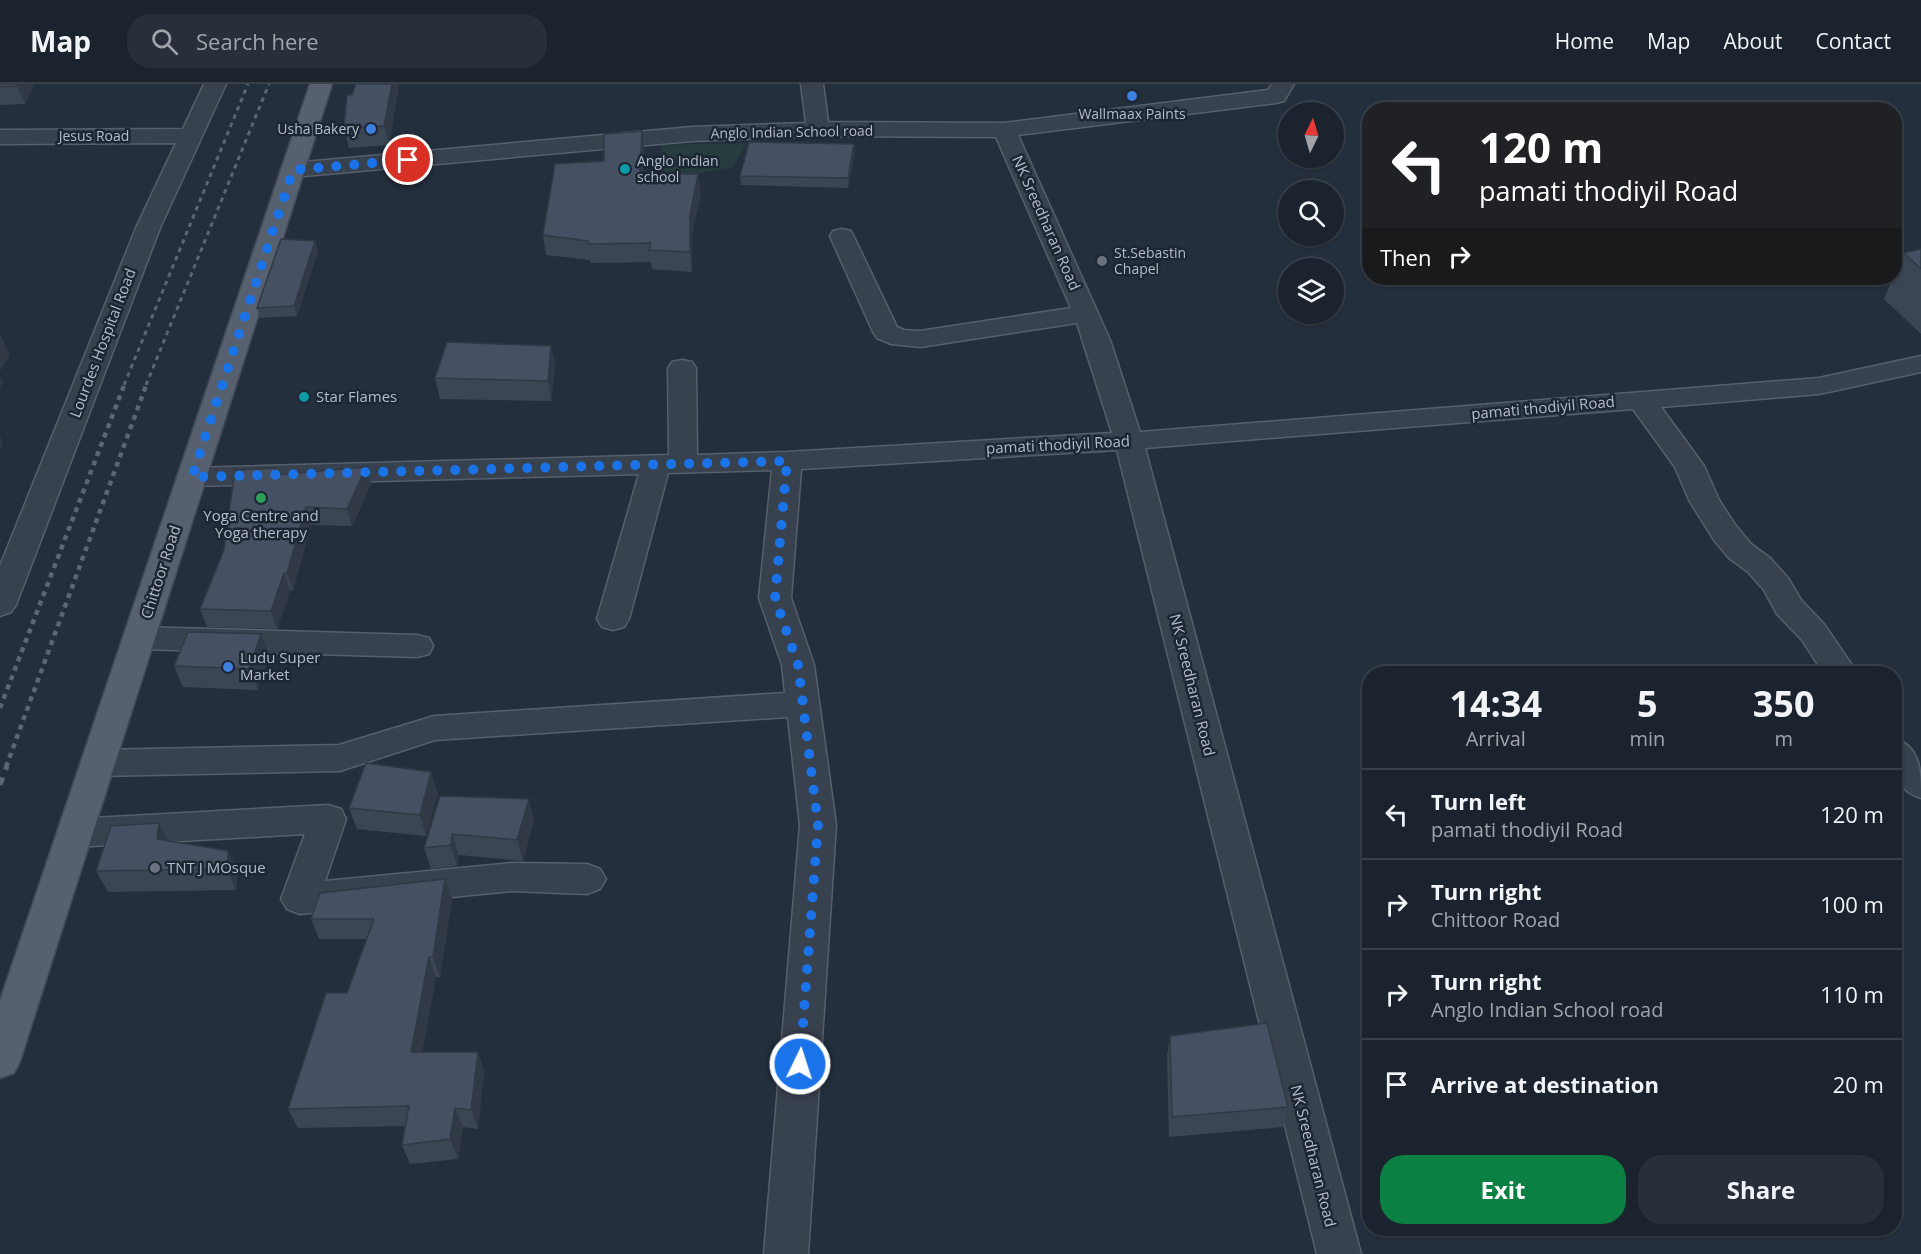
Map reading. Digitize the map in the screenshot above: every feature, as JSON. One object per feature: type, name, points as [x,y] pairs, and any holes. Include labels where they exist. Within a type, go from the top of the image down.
[{"type":"main road","name":"Chittoor Road","points":[[0,1061],[321,84]]},
{"type":"street","name":"Lourdes Hospital Road","points":[[0,605],[143,240],[214,84]]},
{"type":"street","points":[[812,84],[818,129]]},
{"type":"street","name":"Anglo Indian School road","points":[[293,170],[692,134],[818,129],[1004,130],[1276,96],[1283,84]]},
{"type":"street","name":"NK Sreedharan Road","points":[[1004,130],[1086,314],[1129,441],[1339,1254]]},
{"type":"street","name":"Jesus Road","points":[[0,137],[189,136]]},
{"type":"street","points":[[842,236],[886,332],[900,338],[920,339],[1086,314]]},
{"type":"street","name":"pamati thodiyil Road","points":[[192,477],[787,461],[1129,441],[1819,386],[1921,364]]},
{"type":"street","points":[[614,619],[669,464],[682,368]]},
{"type":"street","points":[[1640,400],[1655,417],[1689,466],[1704,500],[1725,533],[1740,551],[1759,566],[1777,585],[1788,606],[1813,632],[1836,666]]},
{"type":"street","points":[[786,1254],[818,825],[798,665],[775,598],[787,461]]},
{"type":"street","points":[[139,639],[417,646]]},
{"type":"street","points":[[98,763],[340,758],[434,728],[803,704]]},
{"type":"street","points":[[1902,761],[1921,786]]},
{"type":"street","points":[[75,833],[328,819],[300,899],[471,880],[587,879]]},
{"type":"green space","points":[[747,143],[733,167],[696,174],[654,174],[662,145]]},
{"type":"building","points":[[0,84],[18,84],[17,86],[0,87]]},
{"type":"building","points":[[356,84],[392,84],[384,126],[344,129],[347,95],[352,95]]},
{"type":"building","points":[[642,131],[640,174],[698,174],[690,215],[690,252],[649,250],[651,243],[588,244],[588,241],[543,235],[555,164],[604,161],[604,134]]},
{"type":"building","points":[[749,142],[854,144],[848,178],[740,176]]},
{"type":"building","points":[[281,239],[315,241],[294,306],[257,308]]},
{"type":"building","points":[[1921,249],[1921,269],[1904,253]]},
{"type":"building","points":[[447,342],[551,346],[548,381],[435,378]]},
{"type":"building","points":[[366,467],[347,509],[306,507],[287,573],[284,573],[271,611],[200,609],[224,550],[235,470],[275,468],[275,475]]},
{"type":"building","points":[[188,632],[261,634],[249,669],[174,666]]},
{"type":"building","points":[[366,763],[431,772],[420,815],[349,808]]},
{"type":"building","points":[[440,796],[529,799],[517,840],[452,834],[451,845],[424,848]]},
{"type":"building","points":[[159,823],[157,839],[228,851],[227,869],[96,871],[111,826]]},
{"type":"building","points":[[445,879],[433,957],[429,957],[411,1052],[478,1052],[471,1110],[455,1108],[450,1139],[402,1145],[409,1106],[288,1109],[326,993],[347,993],[374,919],[311,919],[320,893]]},
{"type":"building","points":[[1267,1023],[1288,1107],[1172,1117],[1170,1036]]},
{"type":"railway","points":[[124,385],[248,84]]},
{"type":"railway","points":[[146,385],[269,84]]},
{"type":"railway","points":[[0,708],[125,383]]},
{"type":"railway","points":[[6,767],[147,383]]},
{"type":"railway","points":[[0,785],[7,766]]},
{"type":"place","name":"Wallmaax Paints","points":[[1132,96]]},
{"type":"place","name":"Usha Bakery","points":[[371,129]]},
{"type":"place","name":"Anglo Indian school","points":[[625,169]]},
{"type":"place","name":"St.Sebastin Chapel","points":[[1102,261]]},
{"type":"place","name":"Star Flames","points":[[304,397]]},
{"type":"place","name":"Yoga Centre and Yoga therapy","points":[[261,498]]},
{"type":"place","name":"Ludu Super Market","points":[[228,667]]},
{"type":"place","name":"TNT J MOsque","points":[[155,868]]},
{"type":"route","points":[[408,160],[293,170],[192,477],[787,461],[775,598],[798,665],[818,825],[800,1064]]}]
